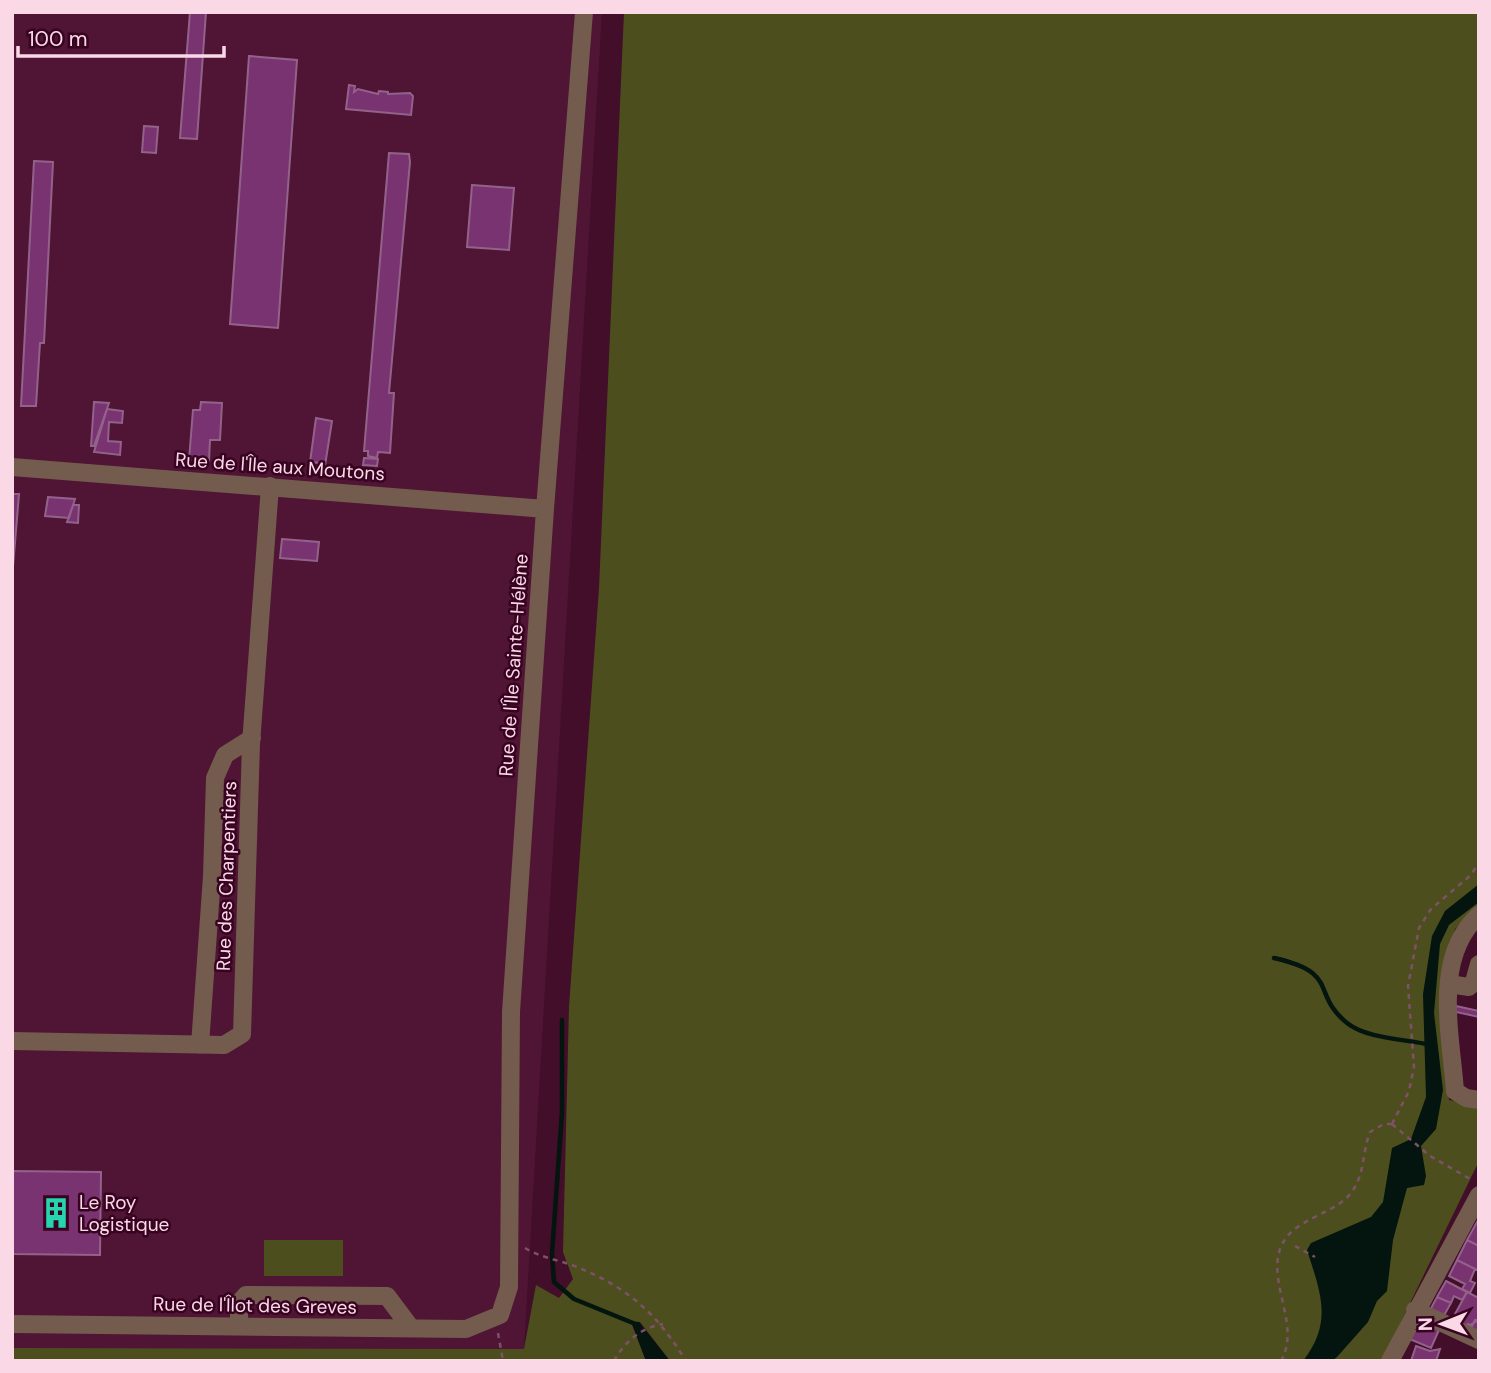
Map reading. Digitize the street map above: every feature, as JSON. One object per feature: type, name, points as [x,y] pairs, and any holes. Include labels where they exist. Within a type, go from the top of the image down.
[{"type":"street","name":"Rue de l'Île Sainte-Hélène","points":[[495,1318],[506,1302],[509,1287],[511,1012],[545,509],[584,12]]},
{"type":"street","name":"Rue de l'Île aux Moutons","points":[[12,467],[545,509]]},
{"type":"street","name":"Rue des Charpentiers","points":[[12,1041],[224,1045],[242,1034],[252,738],[270,486]]},
{"type":"street","points":[[200,1045],[212,876],[215,778],[225,755],[252,738]]},
{"type":"street","points":[[1479,915],[1460,939],[1451,964],[1449,984],[1455,1091],[1466,1098],[1479,1100]]},
{"type":"street","points":[[1449,984],[1469,987],[1474,982],[1479,964]]},
{"type":"street","points":[[1390,1361],[1479,1195]]},
{"type":"street","points":[[239,1326],[239,1303],[246,1295],[387,1296],[411,1328]]},
{"type":"street","points":[[1415,1310],[1479,1340]]},
{"type":"street","name":"Rue de l'Îlot des Greves","points":[[12,1324],[466,1329],[495,1318]]},
{"type":"path","points":[[1392,1124],[1409,1091],[1414,1046],[1408,986],[1419,928],[1431,909],[1471,875],[1479,862]]},
{"type":"path","points":[[1281,1361],[1285,1354],[1286,1316],[1277,1266],[1282,1244],[1309,1219],[1349,1196],[1358,1182],[1370,1132],[1384,1124],[1392,1124],[1430,1156],[1479,1184]]},
{"type":"path","points":[[519,1245],[534,1254],[576,1266],[614,1284],[647,1307],[663,1324],[687,1361]]},
{"type":"path","points":[[1295,1246],[1315,1257]]},
{"type":"path","points":[[495,1318],[503,1361]]},
{"type":"path","points":[[614,1361],[621,1348],[647,1327],[663,1324]]},
{"type":"shaded area","points":[[12,12],[602,12],[524,1349],[12,1348]]},
{"type":"shaded area","points":[[1479,884],[1479,902],[1449,925],[1440,944],[1434,1013],[1443,1090],[1436,1129],[1421,1146],[1426,1176],[1424,1185],[1407,1188],[1393,1240],[1387,1291],[1377,1301],[1368,1322],[1337,1357],[1332,1361],[1303,1361],[1318,1333],[1322,1307],[1307,1250],[1311,1243],[1371,1217],[1383,1202],[1392,1148],[1411,1139],[1426,1097],[1423,994],[1432,936],[1445,911]]},
{"type":"shaded area","points":[[631,1321],[639,1322],[670,1361],[646,1361]]},
{"type":"green space","points":[[624,12],[1479,12],[1479,907],[1455,929],[1441,990],[1449,1100],[1479,1106],[1479,1161],[1382,1361],[670,1361],[640,1322],[631,1322],[646,1361],[12,1361],[12,1348],[524,1349],[536,1285],[559,1298],[573,1279],[563,1252],[569,1007],[599,588]]},
{"type":"green space","points":[[264,1240],[343,1240],[343,1276],[264,1276]]},
{"type":"building","points":[[190,12],[206,12],[197,139],[180,138]]},
{"type":"building","points":[[249,56],[297,60],[278,328],[230,324]]},
{"type":"building","points":[[349,85],[355,86],[354,92],[358,89],[378,94],[379,91],[388,94],[410,93],[413,96],[411,115],[346,109]]},
{"type":"building","points":[[144,126],[158,127],[156,153],[142,152]]},
{"type":"building","points":[[389,153],[409,154],[410,162],[389,393],[394,393],[390,453],[378,452],[377,458],[368,456],[368,451],[364,451]]},
{"type":"building","points":[[34,161],[53,162],[44,343],[40,343],[36,406],[21,406]]},
{"type":"building","points":[[472,185],[514,188],[509,250],[467,247]]},
{"type":"building","points":[[94,402],[109,403],[94,446],[91,446]]},
{"type":"building","points":[[201,402],[222,403],[220,440],[210,440],[209,461],[189,460],[193,410],[200,410]]},
{"type":"building","points":[[107,409],[123,411],[122,423],[109,422],[108,441],[121,442],[120,455],[94,452]]},
{"type":"building","points":[[316,418],[332,421],[324,472],[318,471],[319,463],[310,462]]},
{"type":"building","points":[[364,458],[378,459],[377,466],[363,465]]},
{"type":"building","points":[[12,494],[19,494],[13,567],[12,567]]},
{"type":"building","points":[[48,497],[75,499],[69,518],[45,516]]},
{"type":"building","points":[[73,505],[79,505],[78,523],[67,522]]},
{"type":"building","points":[[282,539],[319,542],[317,561],[280,558]]},
{"type":"building","points":[[1456,1006],[1479,1011],[1479,1017],[1456,1012]]},
{"type":"building","name":"Le Roy Logistique","points":[[12,1171],[101,1172],[100,1255],[12,1254]]},
{"type":"building","points":[[1477,1222],[1479,1223],[1479,1246],[1467,1240]]},
{"type":"building","points":[[1467,1240],[1479,1246],[1479,1271],[1457,1260]]},
{"type":"building","points":[[1457,1260],[1475,1269],[1470,1281],[1475,1283],[1470,1293],[1462,1289],[1465,1284],[1449,1276]]},
{"type":"building","points":[[1446,1281],[1467,1292],[1462,1300],[1454,1296],[1451,1303],[1437,1297]]},
{"type":"building","points":[[1467,1292],[1479,1298],[1479,1320],[1463,1329],[1455,1314]]},
{"type":"building","points":[[1437,1297],[1451,1303],[1442,1319],[1429,1312]]},
{"type":"building","points":[[1415,1319],[1439,1330],[1431,1348],[1407,1338]]},
{"type":"building","points":[[1475,1320],[1479,1320],[1479,1331],[1463,1329],[1468,1324],[1472,1326]]},
{"type":"building","points":[[1416,1346],[1430,1351],[1440,1349],[1436,1361],[1411,1361]]},
{"type":"waterway","points":[[1274,958],[1295,964],[1317,977],[1336,1012],[1355,1028],[1376,1035],[1431,1045]]},
{"type":"waterway","points":[[562,1020],[562,1112],[552,1254],[554,1282],[574,1299],[633,1323]]},
{"type":"place","name":"Le Roy Logistique","points":[[56,1213]]}]
